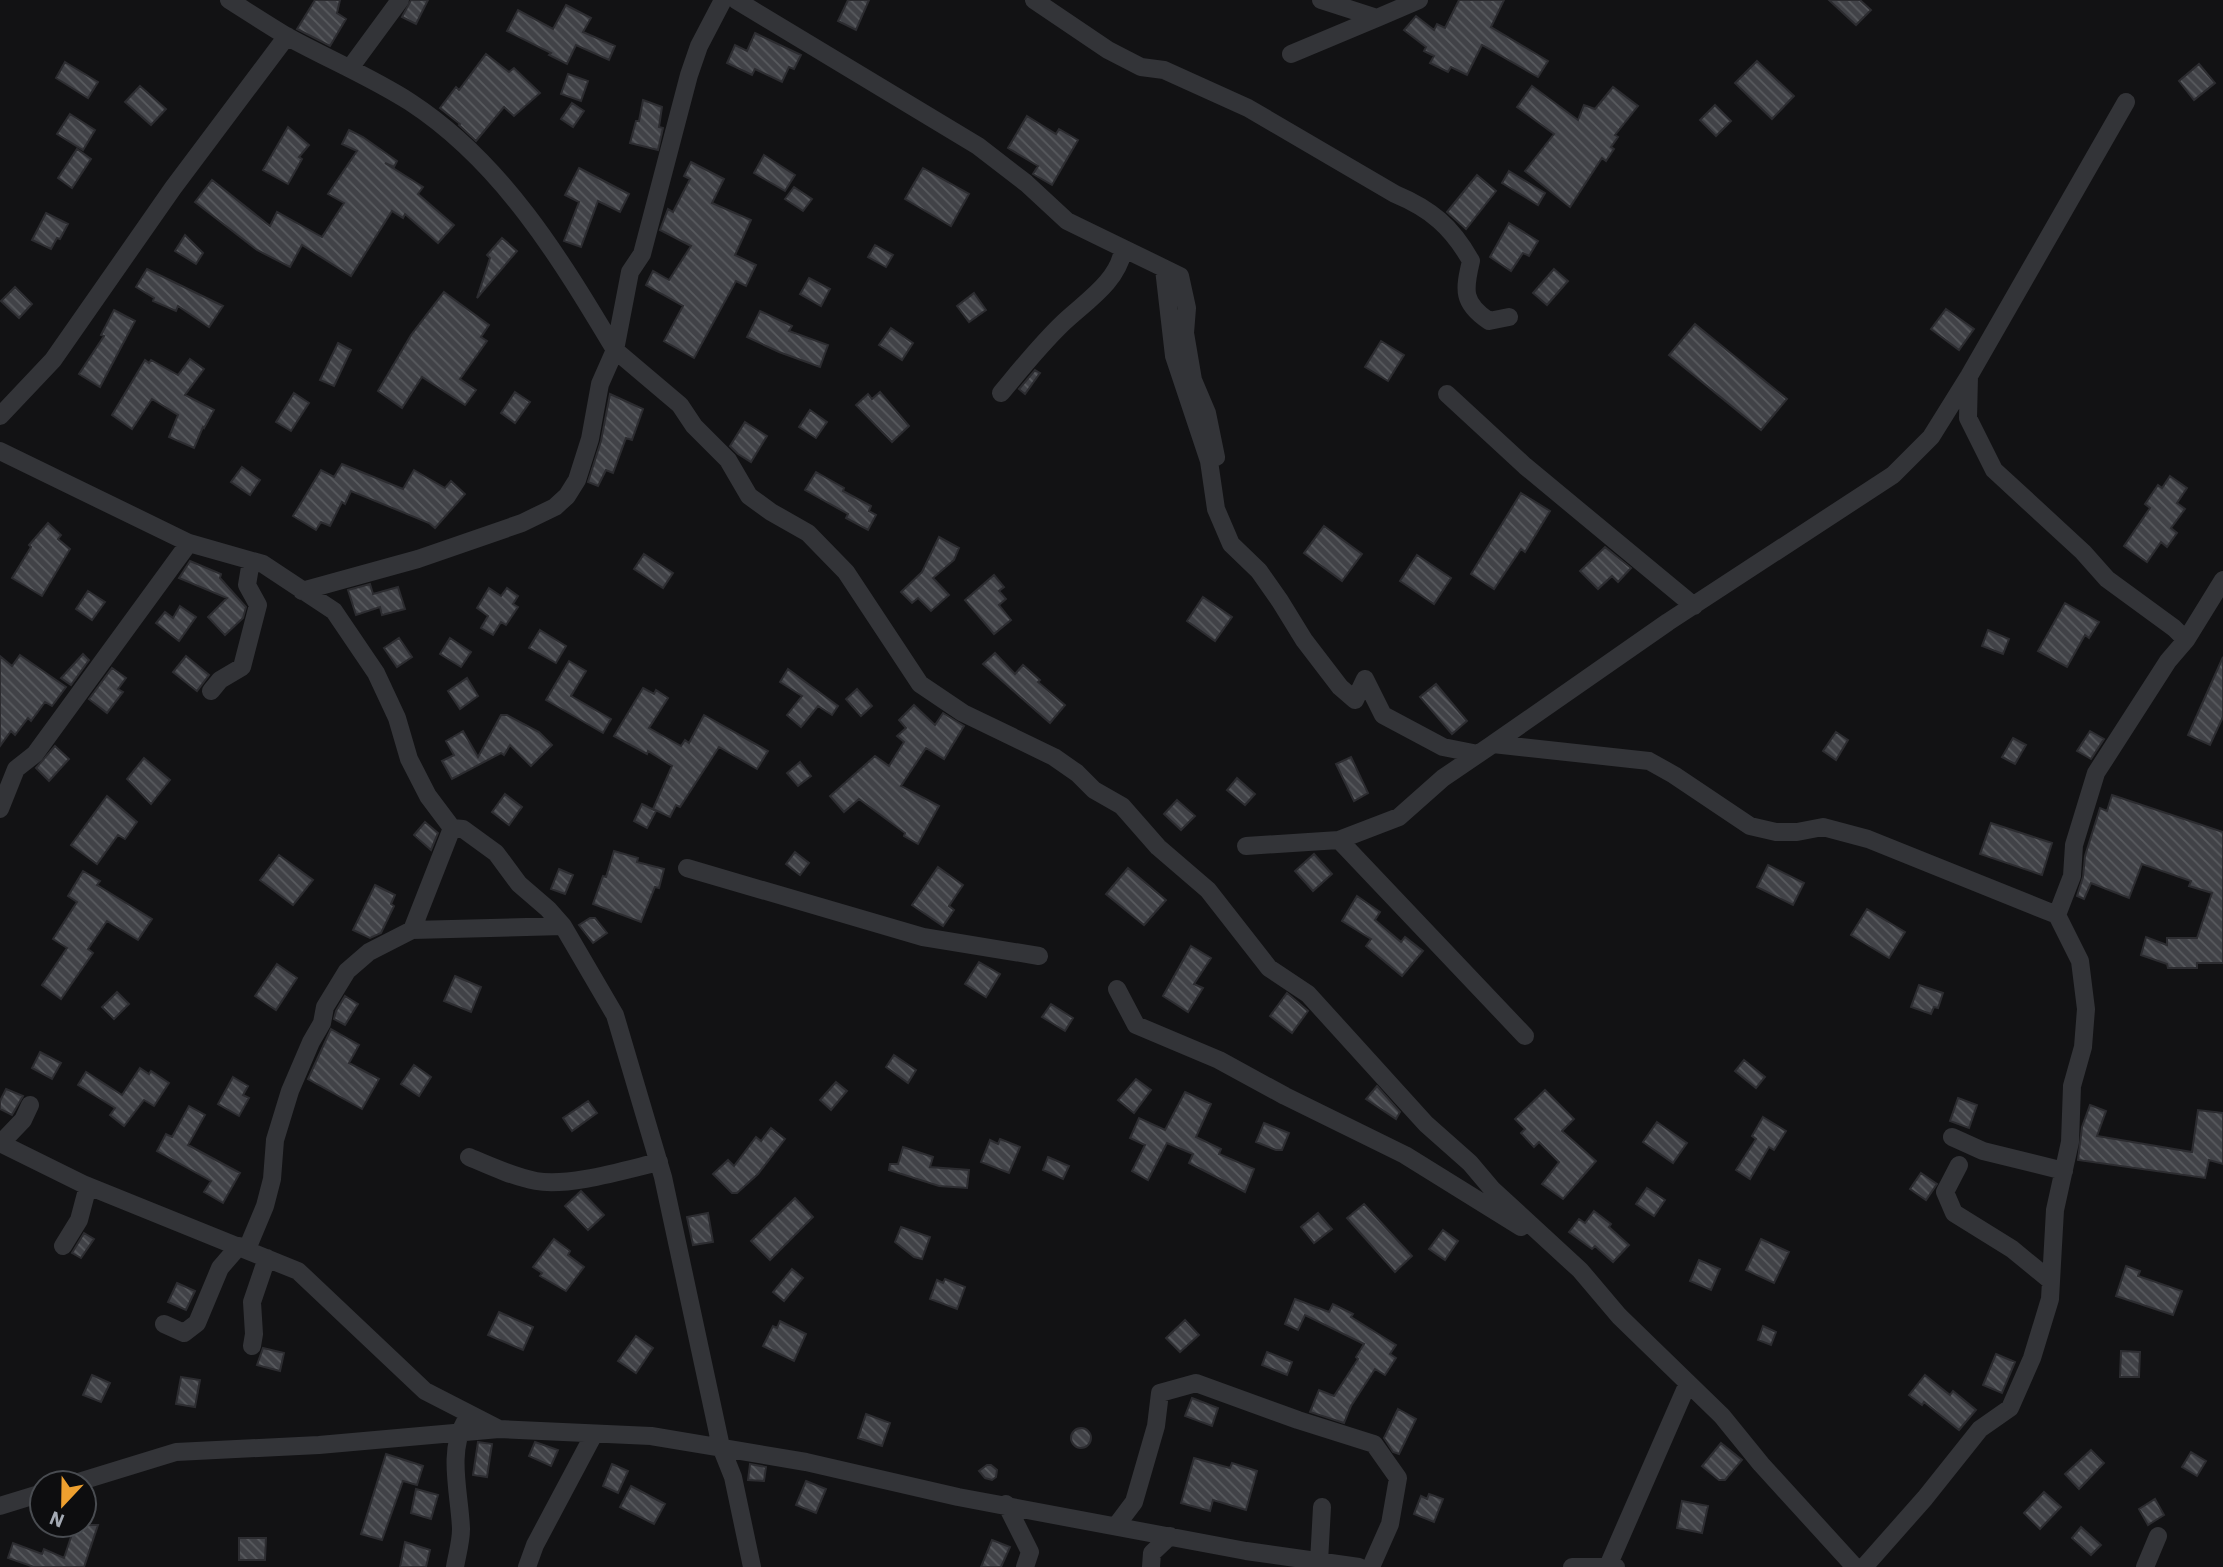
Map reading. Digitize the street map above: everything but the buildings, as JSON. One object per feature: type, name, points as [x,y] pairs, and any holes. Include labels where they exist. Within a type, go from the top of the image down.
[{"type":"street","points":[[229,0],[287,36],[411,102],[464,145],[528,213],[572,278],[615,350],[680,405],[694,426],[728,460],[749,496],[808,533],[846,572],[920,684],[963,713],[1054,757],[1077,773],[1094,790],[1122,806],[1158,847],[1208,890],[1269,968],[1308,994],[1426,1124],[1580,1270],[1619,1316],[1721,1416],[1855,1567]]},
{"type":"street","points":[[350,68],[400,0]]},
{"type":"street","points":[[302,591],[418,559],[522,523],[555,507],[567,496],[577,480],[590,439],[600,384],[615,350],[631,272],[642,254],[689,75],[699,46],[723,0]]},
{"type":"street","points":[[736,0],[978,146],[1026,183],[1067,221],[1180,276],[1187,308],[1185,333],[1193,380],[1206,413],[1216,457],[1209,461],[1216,509],[1231,544],[1259,571],[1304,640],[1339,687],[1354,699],[1365,679],[1382,715],[1443,747],[1478,754]]},
{"type":"street","points":[[1034,0],[1108,50],[1141,67],[1164,71],[1248,108],[1395,194],[1420,205],[1458,237],[1471,261],[1465,288],[1469,304],[1489,321],[1509,317]]},
{"type":"street","points":[[1321,0],[1377,18]]},
{"type":"street","points":[[1291,54],[1419,0]]},
{"type":"street","points":[[0,416],[53,360],[173,188],[287,36]]},
{"type":"street","points":[[1246,846],[1339,840],[1399,817],[1443,778],[1694,606],[1893,475],[1931,437],[1969,376],[2126,102]]},
{"type":"street","points":[[1001,393],[1063,322],[1095,296],[1122,260],[1123,249]]},
{"type":"street","points":[[1969,376],[1968,418],[1994,470],[2083,552],[2107,579],[2174,628],[2186,640]]},
{"type":"street","points":[[1447,394],[1525,466],[1694,606]]},
{"type":"street","points":[[0,451],[189,543],[263,564],[334,611],[376,673],[397,718],[409,759],[428,796],[452,828],[463,829],[496,853],[519,884],[563,926],[615,1015],[659,1162],[721,1447],[733,1477],[752,1567]]},
{"type":"street","points":[[0,809],[16,769],[35,754],[189,543]]},
{"type":"street","points":[[211,691],[220,680],[242,667],[258,605],[247,585],[251,561]]},
{"type":"street","points":[[2057,915],[2072,876],[2074,845],[2096,773],[2223,580]]},
{"type":"street","points":[[1493,744],[1649,761],[1750,825],[1776,832],[1797,832],[1824,827],[1868,839],[2057,915],[2080,961],[2086,1009],[2084,1047],[2073,1086],[2070,1142],[2055,1210],[2050,1299],[2032,1358],[2010,1408],[1980,1429],[1925,1498],[1864,1567]]},
{"type":"street","points":[[412,930],[452,828]]},
{"type":"street","points":[[1339,840],[1525,1036]]},
{"type":"street","points":[[687,868],[923,937],[1039,956]]},
{"type":"street","points":[[164,1324],[184,1333],[197,1323],[220,1268],[243,1248],[265,1206],[272,1179],[275,1140],[290,1091],[311,1042],[323,1023],[326,1007],[347,971],[369,952],[412,930],[563,926]]},
{"type":"street","points":[[1117,989],[1136,1025],[1219,1060],[1284,1096],[1405,1154],[1558,1250]]},
{"type":"street","points":[[30,1105],[23,1119],[1,1143],[88,1186],[298,1271],[425,1391],[499,1429]]},
{"type":"street","points":[[1952,1137],[1983,1151],[2064,1171]]},
{"type":"street","points":[[469,1157],[534,1181],[552,1182],[609,1174],[659,1162]]},
{"type":"street","points":[[1959,1165],[1945,1192],[1954,1213],[2012,1249],[2051,1281]]},
{"type":"street","points":[[63,1245],[79,1220],[88,1186]]},
{"type":"street","points":[[252,1346],[252,1301],[267,1258]]},
{"type":"street","points":[[1116,1526],[1133,1502],[1156,1426],[1160,1393],[1196,1383],[1374,1444],[1398,1478],[1390,1524],[1371,1567]]},
{"type":"street","points":[[1608,1566],[1688,1383]]},
{"type":"street","points":[[455,1567],[461,1532],[457,1458],[459,1432],[470,1413]]},
{"type":"street","points":[[98,1476],[176,1452],[319,1445],[499,1429],[651,1436],[806,1462],[958,1497],[1323,1564],[1359,1567]]},
{"type":"street","points":[[527,1567],[535,1545],[594,1434]]},
{"type":"street","points":[[0,1506],[28,1497]]},
{"type":"street","points":[[1007,1505],[1030,1552],[1025,1567]]},
{"type":"street","points":[[1322,1507],[1323,1564]]},
{"type":"street","points":[[1151,1567],[1152,1553],[1170,1536]]},
{"type":"street","points":[[2145,1567],[2158,1536]]},
{"type":"street","points":[[1572,1567],[1616,1567]]}]
